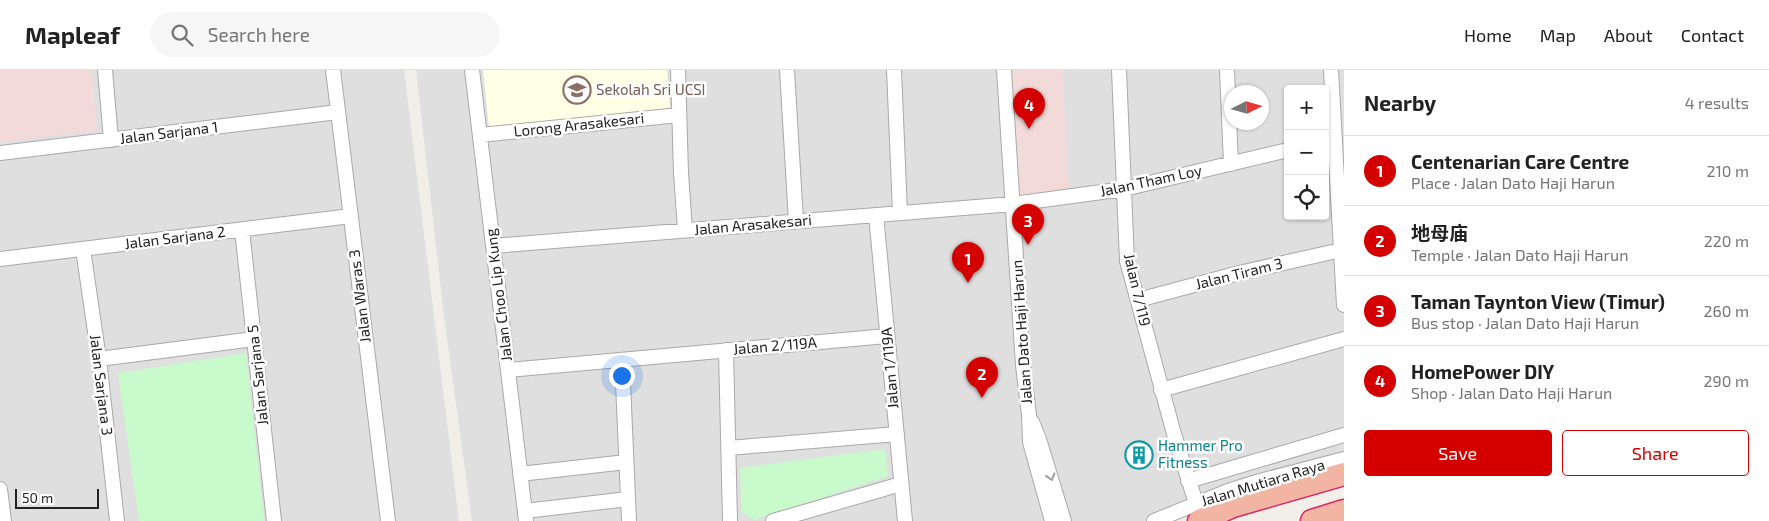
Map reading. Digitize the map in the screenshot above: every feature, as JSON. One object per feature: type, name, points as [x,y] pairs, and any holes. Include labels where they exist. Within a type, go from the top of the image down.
[{"type":"highway","points":[[1198,512],[1233,506],[1344,474]]},
{"type":"highway","points":[[1232,521],[1344,489]]},
{"type":"highway","points":[[1315,520],[1344,511]]},
{"type":"street","points":[[105,70],[111,140]]},
{"type":"street","name":"Jalan Waras 3","points":[[333,70],[388,521]]},
{"type":"street","name":"Jalan Choo Lip Kung","points":[[472,70],[525,516]]},
{"type":"street","points":[[678,70],[681,173],[686,230]]},
{"type":"street","points":[[786,70],[796,221]]},
{"type":"street","points":[[894,70],[900,213]]},
{"type":"street","name":"Jalan Dato Haji Harun","points":[[1004,70],[1022,365],[1029,415],[1030,442],[1052,521]]},
{"type":"street","name":"Jalan 7/119","points":[[1119,70],[1127,261],[1198,512]]},
{"type":"street","points":[[1227,70],[1231,164]]},
{"type":"street","points":[[1331,70],[1330,140],[1341,250],[1344,305]]},
{"type":"street","name":"Jalan Sarjana 1","points":[[0,153],[338,112]]},
{"type":"street","name":"Lorong Arasakesari","points":[[480,135],[679,115]]},
{"type":"street","name":"Jalan Tham Loy","points":[[1013,204],[1124,189],[1284,151]]},
{"type":"street","name":"Jalan Arasakesari","points":[[493,246],[1013,204]]},
{"type":"street","name":"Jalan 1/119A","points":[[876,215],[905,521]]},
{"type":"street","name":"Jalan Sarjana 2","points":[[0,259],[351,216]]},
{"type":"street","name":"Jalan Sarjana 5","points":[[242,230],[274,521]]},
{"type":"street","name":"Jalan Sarjana 3","points":[[83,249],[99,359],[117,521]]},
{"type":"street","name":"Jalan Tiram 3","points":[[1138,300],[1239,273],[1341,250]]},
{"type":"street","name":"Jalan 2/119A","points":[[508,370],[887,336]]},
{"type":"street","points":[[99,359],[254,339]]},
{"type":"street","points":[[1162,390],[1344,339]]},
{"type":"street","points":[[726,350],[730,521]]},
{"type":"street","points":[[622,360],[629,521]]},
{"type":"street","name":"Jalan Dato Haji Harun","points":[[1029,415],[1039,439],[1064,521]]},
{"type":"street","points":[[728,448],[897,434]]},
{"type":"street","name":"Jalan Mutiara Raya","points":[[1188,481],[1344,435]]},
{"type":"street","name":"Jalan Mutiara Raya","points":[[1154,521],[1198,512],[1260,481],[1344,459]]},
{"type":"street","points":[[520,474],[626,462]]},
{"type":"street","points":[[773,521],[901,484]]},
{"type":"street","points":[[0,489],[4,521]]},
{"type":"street","points":[[525,516],[628,500]]},
{"type":"shaded area","points":[[0,70],[404,70],[459,521],[0,521]]},
{"type":"shaded area","points":[[0,70],[92,70],[97,131],[0,142]]},
{"type":"shaded area","points":[[416,70],[1344,70],[1344,471],[1206,506],[1171,521],[472,521],[444,316]]},
{"type":"shaded area","name":"Sekolah Sri UCSI","points":[[483,70],[667,70],[670,110],[489,128]]},
{"type":"shaded area","points":[[1008,70],[1063,70],[1069,192],[1016,199]]},
{"type":"green space","points":[[246,353],[264,521],[139,521],[118,373]]},
{"type":"green space","points":[[885,449],[888,476],[754,520],[742,512],[740,468]]},
{"type":"place","name":"Sekolah Sri UCSI","points":[[577,90]]},
{"type":"place","name":"HomePower DIY","points":[[1029,129]]},
{"type":"place","name":"Taman Taynton View (Timur)","points":[[1028,245]]},
{"type":"place","name":"Centenarian Care Centre","points":[[968,283]]},
{"type":"place","name":"地母庙","points":[[982,398]]},
{"type":"place","name":"Hammer Pro Fitness","points":[[1139,455]]}]
